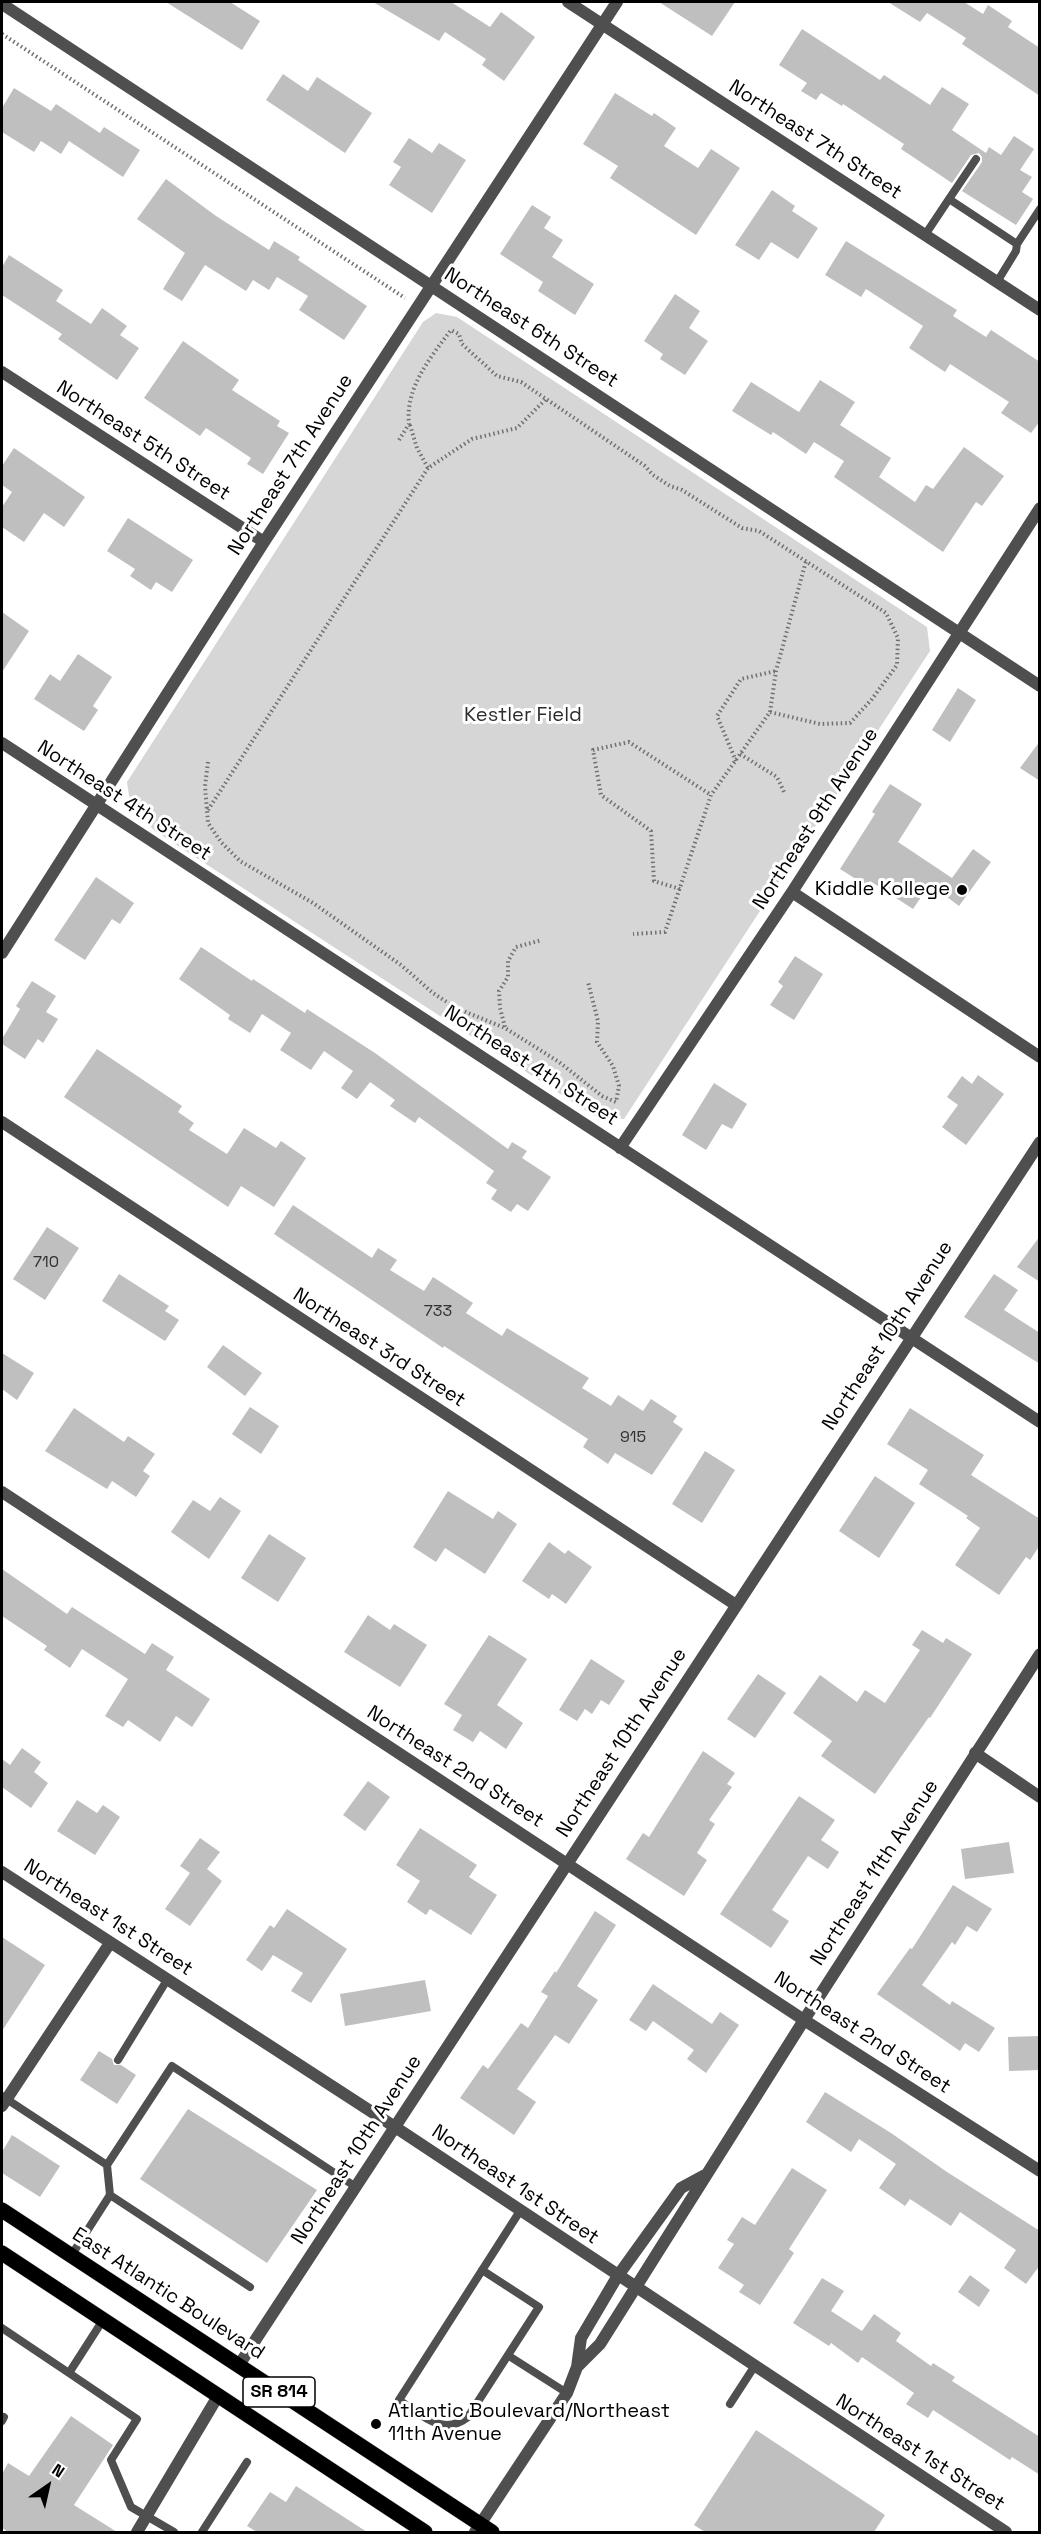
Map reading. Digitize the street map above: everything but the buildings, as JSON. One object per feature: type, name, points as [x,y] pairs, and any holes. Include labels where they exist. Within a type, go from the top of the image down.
[{"type":"main road","name":"East Atlantic Boulevard","points":[[2,2210],[483,2530]]},
{"type":"main road","points":[[2,2218],[24,2224]]},
{"type":"main road","name":"SR 814","points":[[2,2253],[426,2532]]},
{"type":"street","name":"Northeast 7th Street","points":[[568,2],[1040,310]]},
{"type":"street","name":"Northeast 7th Avenue","points":[[2,953],[264,542],[617,2]]},
{"type":"street","name":"Northeast 6th Street","points":[[2,4],[1040,686]]},
{"type":"street","name":"Northeast 5th Street","points":[[2,372],[264,542]]},
{"type":"street","name":"Northeast 9th Avenue","points":[[620,1148],[792,892],[1040,508]]},
{"type":"street","name":"Northeast 4th Street","points":[[2,743],[1040,1422]]},
{"type":"street","points":[[792,892],[1040,1057]]},
{"type":"street","name":"Northeast 3rd Street","points":[[2,1122],[736,1605]]},
{"type":"street","name":"Northeast 10th Avenue","points":[[238,2366],[910,1337],[1040,1142]]},
{"type":"street","name":"Northeast 2nd Street","points":[[2,1492],[804,2020],[1040,2171]]},
{"type":"street","name":"Northeast 11th Avenue","points":[[577,2367],[600,2344],[804,2020],[1040,1654]]},
{"type":"street","points":[[975,1754],[1040,1797]]},
{"type":"street","name":"Northeast 1st Street","points":[[2,1872],[395,2127],[1001,2531]]},
{"type":"street","points":[[3,2101],[110,1943]]},
{"type":"street","name":"Northeast 11th Avenue","points":[[483,2530],[567,2393],[577,2367],[581,2338],[617,2277],[681,2188],[706,2174]]},
{"type":"street","points":[[136,2532],[218,2396]]},
{"type":"lane","points":[[925,235],[975,159]]},
{"type":"lane","points":[[949,199],[1017,244]]},
{"type":"lane","points":[[997,282],[1016,251],[1017,244],[1040,209]]},
{"type":"lane","points":[[118,2060],[167,1980]]},
{"type":"lane","points":[[71,2256],[110,2195],[107,2165],[172,2066],[356,2187]]},
{"type":"lane","points":[[3,2101],[107,2165]]},
{"type":"lane","points":[[110,2195],[250,2287]]},
{"type":"lane","points":[[482,2270],[540,2307],[468,2417],[458,2425],[439,2424],[399,2400],[482,2270],[520,2211]]},
{"type":"lane","points":[[69,2373],[103,2320]]},
{"type":"lane","points":[[2,2328],[137,2419],[111,2460],[131,2506],[174,2532]]},
{"type":"lane","points":[[509,2356],[567,2393]]},
{"type":"lane","points":[[730,2404],[754,2367]]},
{"type":"lane","points":[[202,2532],[247,2462]]},
{"type":"path","points":[[2,34],[419,306]]},
{"type":"path","points":[[428,468],[417,448],[407,409],[418,375],[451,330],[459,334],[462,344],[497,376],[520,382],[645,466],[662,481],[682,490],[741,528],[759,531],[886,613],[898,638],[897,665],[850,723],[820,724],[770,712]]},
{"type":"path","points":[[207,811],[428,468],[472,439],[517,428],[546,399]]},
{"type":"path","points":[[399,440],[409,424]]},
{"type":"path","points":[[633,934],[665,932],[711,795],[770,712],[776,670],[806,561]]},
{"type":"path","points":[[736,761],[717,716],[741,679],[776,670]]},
{"type":"path","points":[[680,889],[654,881],[651,831],[601,795],[592,750],[629,742],[711,795]]},
{"type":"path","points":[[740,754],[777,777],[785,794]]},
{"type":"path","points":[[208,762],[206,786],[208,823],[221,842],[240,861],[313,903],[456,1008],[505,1028],[559,1062],[602,1096],[616,1102],[619,1086],[614,1066],[597,1042],[598,1022],[588,982]]},
{"type":"path","points":[[505,1028],[499,991],[508,977],[508,961],[516,947],[542,940]]},
{"type":"green space","name":"Kestler Field","points":[[436,313],[457,317],[927,627],[930,651],[624,1119],[594,1116],[155,831],[131,809],[127,782],[423,322]]},
{"type":"place","name":"Kiddle Kollege","points":[[962,890]]},
{"type":"place","name":"Atlantic Boulevard/Northeast 11th Avenue","points":[[376,2424]]}]
